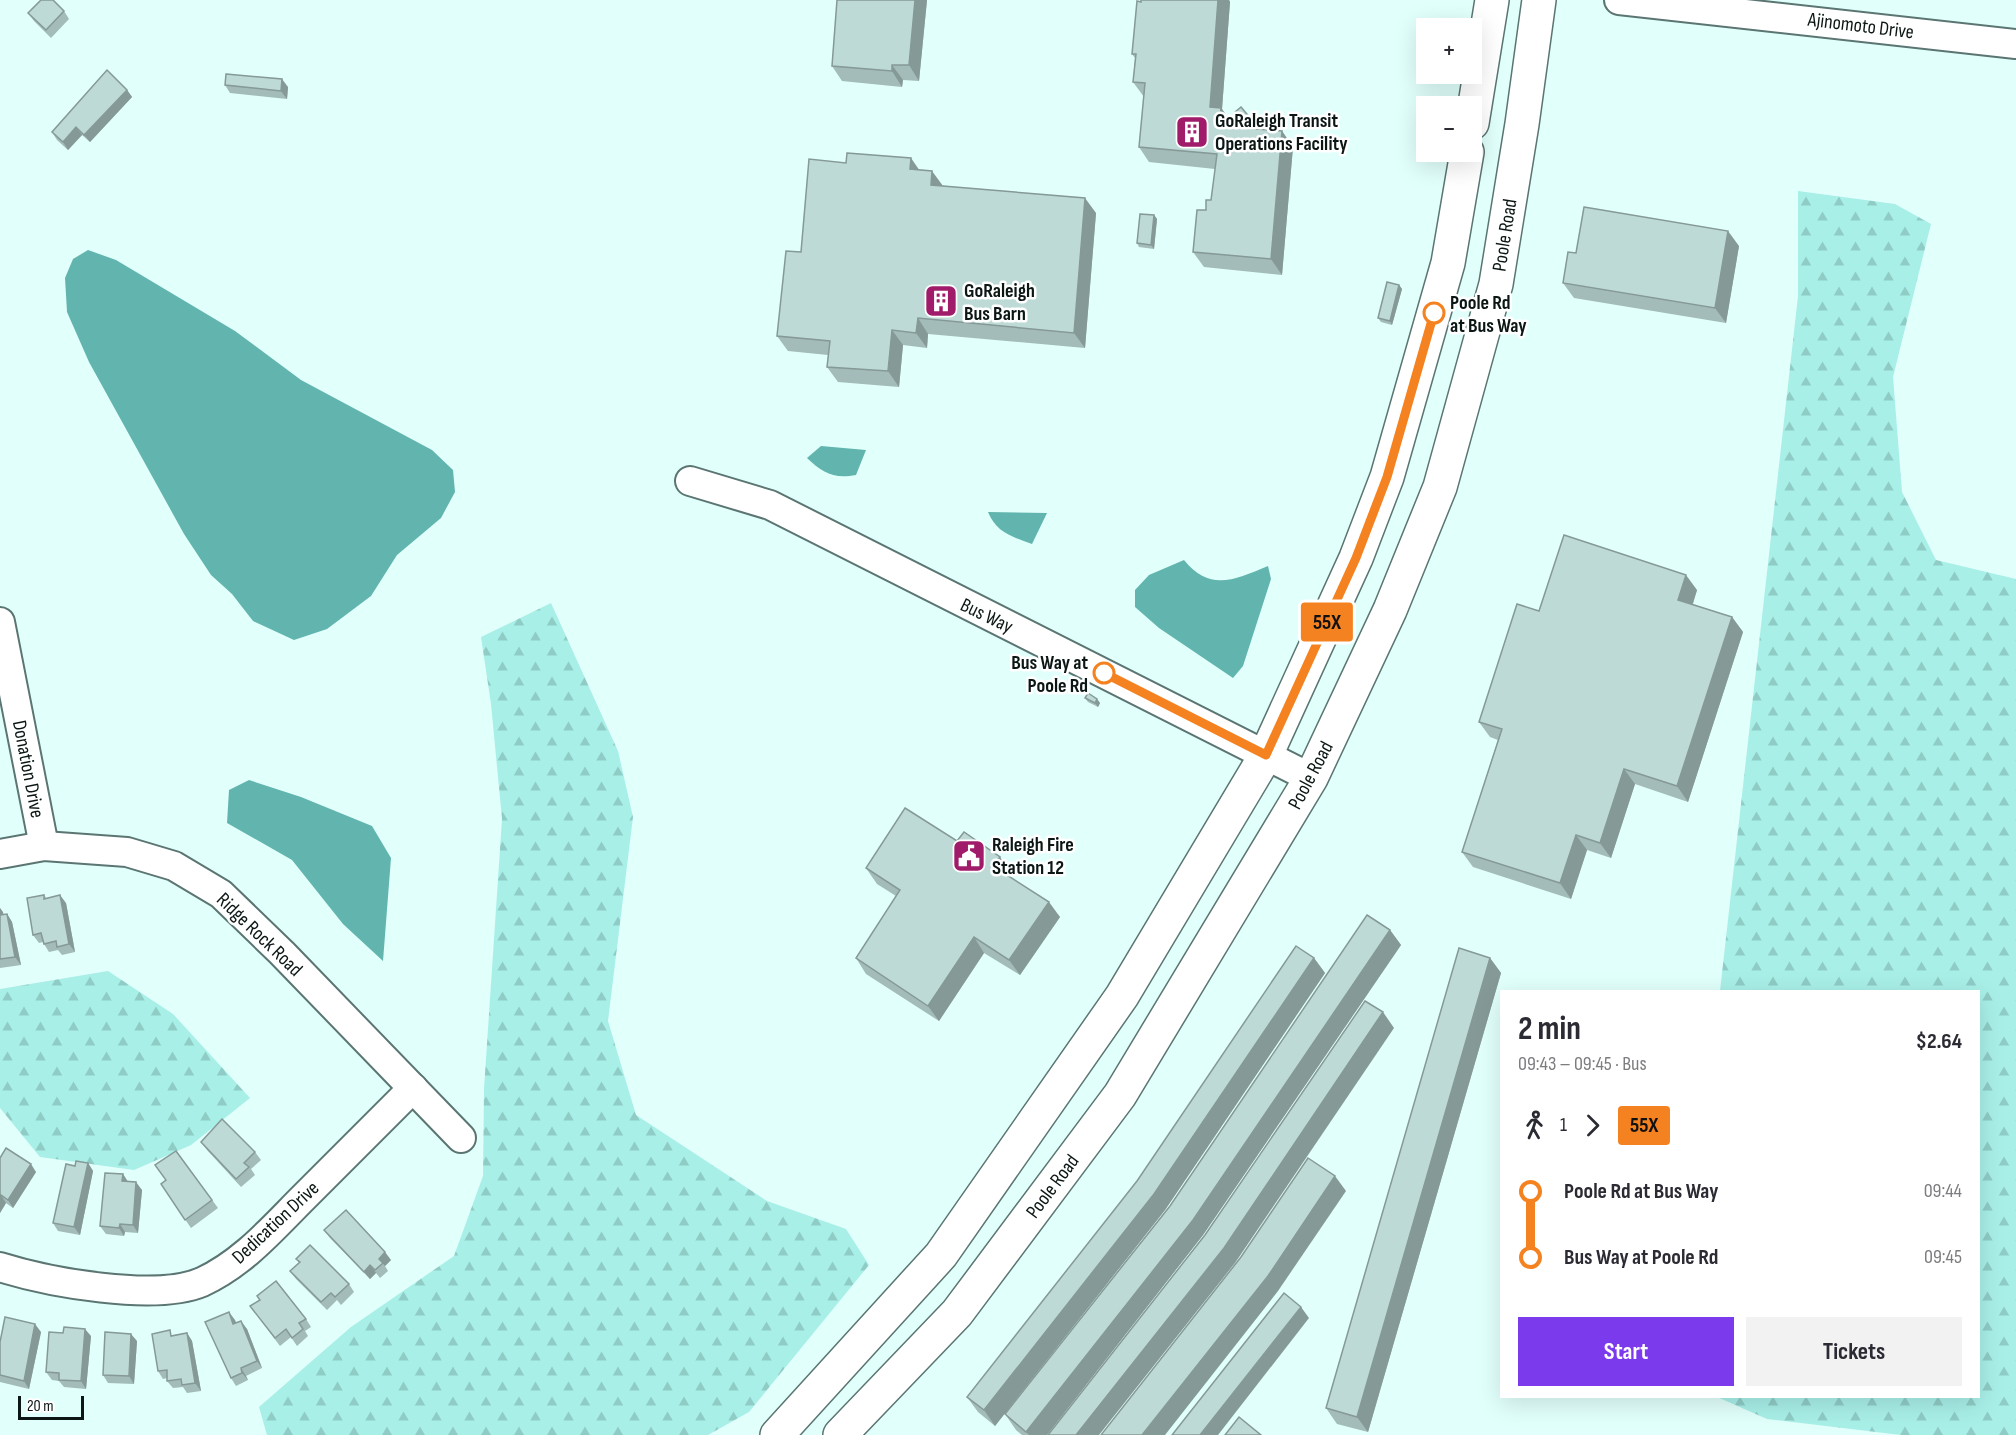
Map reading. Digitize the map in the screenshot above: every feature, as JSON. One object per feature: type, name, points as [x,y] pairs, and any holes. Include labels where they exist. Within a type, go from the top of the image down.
[{"type":"main road","points":[[1476,96],[1492,0]]},
{"type":"main road","name":"Poole Road","points":[[840,1435],[957,1312],[1120,1095],[1311,778],[1390,610],[1440,487],[1496,284],[1539,0]]},
{"type":"main road","points":[[777,1435],[941,1255],[1122,996],[1266,755],[1356,558],[1387,477],[1448,263],[1465,162]]},
{"type":"street","name":"Ajinomoto Drive","points":[[1619,0],[2016,44]]},
{"type":"street","name":"Bus Way","points":[[690,481],[770,505],[1311,778]]},
{"type":"street","name":"Donation Drive","points":[[0,622],[44,846]]},
{"type":"street","name":"Ridge Rock Road","points":[[0,854],[44,846],[127,852],[174,866],[221,894],[461,1138]]},
{"type":"street","name":"Dedication Drive","points":[[0,1267],[30,1277],[88,1287],[154,1290],[201,1282],[243,1258],[413,1088]]},
{"type":"green space","points":[[1798,191],[1895,204],[1931,224],[1893,377],[1902,492],[1936,560],[2016,579],[2016,1435],[1901,1435],[1767,1419],[1719,1398],[1980,1398],[1980,990],[1720,990],[1798,296]]},
{"type":"green space","points":[[551,603],[618,751],[633,817],[608,1021],[636,1115],[767,1201],[846,1229],[869,1265],[749,1412],[708,1435],[267,1435],[259,1407],[351,1327],[454,1256],[483,1176],[484,1089],[502,819],[491,704],[481,637]]},
{"type":"green space","points":[[108,971],[173,1014],[250,1098],[191,1145],[134,1170],[40,1157],[0,1108],[0,989]]},
{"type":"shaded area","points":[[88,250],[116,260],[235,331],[301,380],[432,450],[453,470],[455,492],[441,518],[397,555],[371,596],[327,629],[294,640],[253,621],[232,594],[211,575],[184,534],[89,362],[67,312],[65,278],[73,259]]},
{"type":"shaded area","points":[[821,446],[866,450],[856,475],[829,474],[807,458]]},
{"type":"shaded area","points":[[988,512],[1047,513],[1032,544],[1000,529]]},
{"type":"shaded area","points":[[1184,560],[1194,570],[1213,580],[1233,579],[1268,566],[1271,579],[1243,666],[1233,678],[1159,628],[1135,607],[1135,590],[1149,575]]},
{"type":"shaded area","points":[[249,780],[301,797],[372,826],[391,858],[383,961],[343,924],[292,860],[227,823],[229,790]]},
{"type":"building","points":[[41,0],[53,0],[64,11],[46,30],[28,13]]},
{"type":"building","points":[[837,0],[915,0],[909,65],[892,65],[892,71],[832,66]]},
{"type":"building","name":"GoRaleigh Transit Operations Facility","points":[[1141,0],[1218,0],[1210,107],[1221,108],[1219,126],[1282,131],[1271,259],[1193,252],[1197,210],[1206,210],[1206,200],[1211,200],[1217,154],[1139,147],[1145,83],[1133,82],[1136,54],[1132,54],[1137,1],[1141,2]]},
{"type":"building","points":[[107,70],[127,90],[84,135],[76,127],[63,142],[52,132]]},
{"type":"building","points":[[226,74],[282,79],[281,91],[225,85]]},
{"type":"building","points":[[1241,107],[1251,119],[1245,124],[1235,112]]},
{"type":"building","name":"GoRaleigh Bus Barn","points":[[847,153],[911,158],[910,169],[932,171],[931,185],[1085,198],[1074,333],[918,318],[916,333],[892,330],[888,371],[827,367],[830,341],[777,336],[786,251],[801,252],[809,159],[846,163]]},
{"type":"building","points":[[1584,207],[1728,231],[1715,308],[1563,283],[1568,252],[1576,253]]},
{"type":"building","points":[[1140,214],[1154,215],[1151,245],[1137,243]]},
{"type":"building","points":[[1387,282],[1399,285],[1390,321],[1378,318]]},
{"type":"building","points":[[1564,535],[1686,575],[1678,600],[1732,617],[1677,786],[1624,769],[1600,843],[1576,835],[1560,883],[1462,852],[1502,729],[1479,722],[1517,604],[1539,611]]},
{"type":"building","points":[[1088,693],[1097,699],[1095,703],[1085,698]]},
{"type":"building","points":[[905,808],[957,841],[964,832],[1000,857],[993,866],[1049,902],[1009,960],[974,937],[928,1006],[856,958],[900,890],[866,868]]},
{"type":"building","points":[[44,895],[44,899],[60,895],[69,944],[57,947],[56,941],[44,944],[41,933],[33,935],[27,898]]},
{"type":"building","points":[[7,914],[15,957],[0,959],[0,915]]},
{"type":"building","points":[[1367,915],[1390,930],[1193,1220],[1026,1432],[1005,1414],[1170,1206]]},
{"type":"building","points":[[1296,946],[1314,958],[1154,1194],[984,1410],[967,1397],[1137,1181]]},
{"type":"building","points":[[1459,948],[1490,958],[1357,1417],[1326,1408]]},
{"type":"building","points":[[1365,1001],[1383,1012],[1224,1248],[1076,1435],[1048,1435],[1205,1235]]},
{"type":"building","points":[[222,1119],[255,1152],[244,1163],[249,1167],[236,1179],[201,1142]]},
{"type":"building","points":[[6,1148],[31,1164],[8,1200],[0,1196],[0,1158]]},
{"type":"building","points":[[176,1151],[212,1200],[185,1220],[161,1184],[166,1180],[155,1165]]},
{"type":"building","points":[[1308,1158],[1335,1176],[1268,1276],[1142,1435],[1101,1435],[1241,1257]]},
{"type":"building","points":[[76,1161],[88,1163],[74,1227],[53,1223],[66,1164],[75,1166]]},
{"type":"building","points":[[105,1173],[123,1174],[122,1181],[136,1182],[133,1225],[120,1224],[119,1228],[100,1226]]},
{"type":"building","points":[[346,1210],[385,1252],[379,1259],[383,1263],[375,1270],[370,1265],[364,1272],[324,1230]]},
{"type":"building","points":[[310,1245],[349,1284],[335,1297],[331,1293],[321,1302],[290,1271],[300,1262],[296,1259]]},
{"type":"building","points":[[276,1281],[306,1319],[299,1323],[303,1329],[292,1338],[286,1329],[275,1338],[250,1306],[260,1300],[257,1296]]},
{"type":"building","points":[[1284,1293],[1301,1307],[1200,1435],[1172,1435]]},
{"type":"building","points":[[229,1312],[233,1324],[241,1321],[257,1361],[241,1368],[242,1373],[231,1378],[205,1322]]},
{"type":"building","points":[[5,1317],[35,1324],[24,1381],[0,1375],[0,1342]]},
{"type":"building","points":[[64,1327],[85,1329],[81,1381],[59,1380],[59,1373],[46,1372],[49,1332],[63,1333]]},
{"type":"building","points":[[170,1330],[171,1336],[187,1333],[195,1383],[182,1385],[181,1379],[167,1381],[167,1370],[158,1371],[152,1334]]},
{"type":"building","points":[[105,1332],[131,1334],[129,1376],[103,1375]]},
{"type":"building","points":[[1239,1417],[1261,1435],[1225,1435]]},
{"type":"bus line","name":"55X","points":[[1104,673],[1266,755],[1356,558],[1387,477],[1434,313]]},
{"type":"place","name":"GoRaleigh Transit Operations Facility","points":[[1192,132]]},
{"type":"place","name":"GoRaleigh Bus Barn","points":[[941,301]]},
{"type":"place","name":"Poole Rd at Bus Way","points":[[1434,313]]},
{"type":"place","name":"Bus Way at Poole Rd","points":[[1104,673]]},
{"type":"place","name":"Raleigh Fire Station 12","points":[[969,856]]}]
